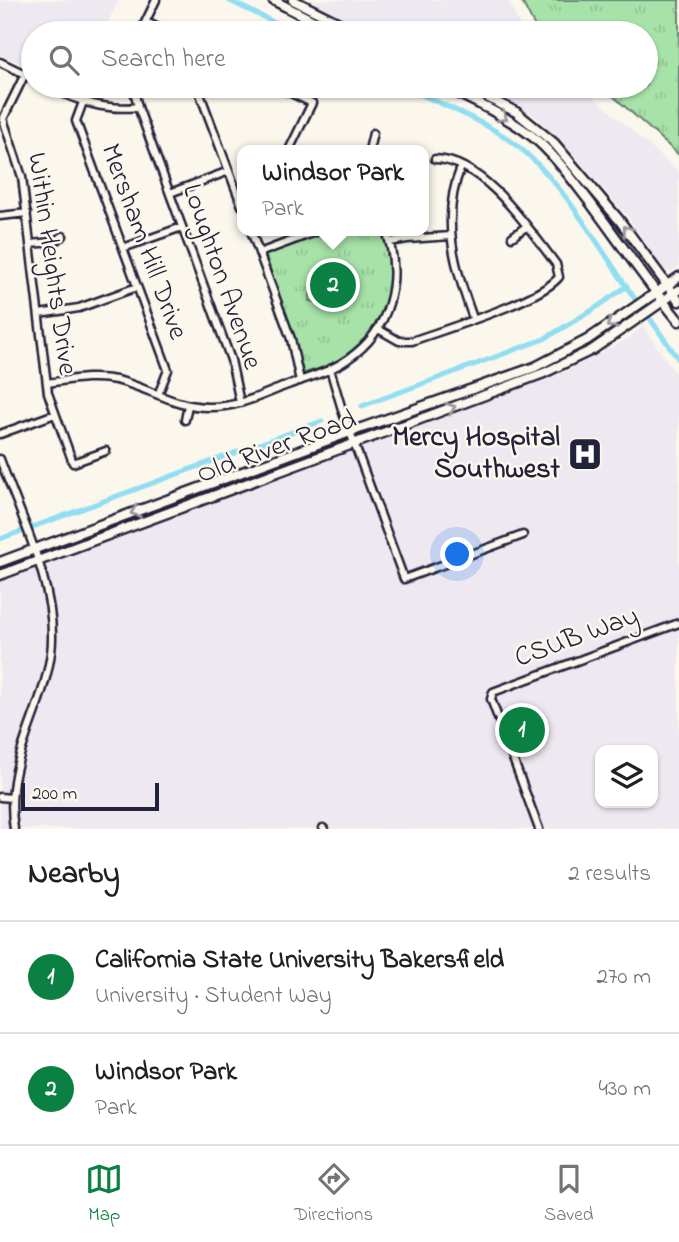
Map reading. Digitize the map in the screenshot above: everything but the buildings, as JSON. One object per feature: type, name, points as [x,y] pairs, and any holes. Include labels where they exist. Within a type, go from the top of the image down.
[{"type":"main road","points":[[273,0],[313,21]]},
{"type":"main road","points":[[293,0],[335,21]]},
{"type":"main road","points":[[466,98],[514,123],[566,170],[655,293],[679,321]]},
{"type":"main road","points":[[489,98],[516,112],[565,154],[677,295]]},
{"type":"main road","points":[[566,170],[575,175],[598,203],[608,206]]},
{"type":"main road","name":"Old River Road","points":[[0,562],[508,376],[570,350],[679,277]]},
{"type":"main road","name":"Old River Road","points":[[0,575],[575,359],[677,295]]},
{"type":"main road","points":[[474,399],[477,391],[501,383],[508,376]]},
{"type":"street","points":[[146,21],[156,0]]},
{"type":"street","points":[[0,62],[21,72]]},
{"type":"street","name":"Within Heights Drive","points":[[21,82],[3,119],[20,167],[47,383],[73,463],[106,450]]},
{"type":"street","points":[[74,98],[104,108],[138,107]]},
{"type":"street","name":"Loughton Avenue","points":[[136,98],[231,360],[240,403]]},
{"type":"street","points":[[202,98],[237,193]]},
{"type":"street","points":[[291,145],[312,103],[301,98]]},
{"type":"street","name":"Mersham Hill Drive","points":[[83,102],[76,121],[168,370],[158,396]]},
{"type":"street","points":[[370,145],[373,133]]},
{"type":"street","points":[[378,329],[405,342],[531,297],[553,285],[559,277],[556,264],[494,189],[461,167],[445,159],[435,159]]},
{"type":"street","points":[[461,167],[451,203],[451,236],[455,267],[473,318]]},
{"type":"street","points":[[170,193],[229,171]]},
{"type":"street","points":[[0,216],[27,213]]},
{"type":"street","points":[[512,236],[527,226]]},
{"type":"street","points":[[122,248],[182,227]]},
{"type":"street","points":[[30,244],[53,242],[63,236]]},
{"type":"street","points":[[253,236],[291,339],[300,381]]},
{"type":"street","points":[[259,253],[305,236]]},
{"type":"street","points":[[47,383],[85,378],[105,379],[126,383],[188,405],[208,407],[240,403],[330,369],[356,353],[378,329],[388,308],[394,267],[388,236]]},
{"type":"street","points":[[390,242],[451,236]]},
{"type":"street","points":[[38,314],[79,308],[137,287]]},
{"type":"street","points":[[330,369],[343,413],[404,579],[523,535]]},
{"type":"street","points":[[185,420],[188,405]]},
{"type":"street","points":[[0,434],[55,414]]},
{"type":"street","points":[[0,459],[50,601],[52,629],[44,680],[18,758],[12,798],[14,829]]},
{"type":"street","points":[[0,487],[9,484]]},
{"type":"street","name":"CSUB Way","points":[[539,829],[491,695],[495,691],[679,624]]},
{"type":"street","points":[[0,797],[12,798]]},
{"type":"shaded area","points":[[0,0],[119,0],[108,21],[21,21],[21,64],[0,54]]},
{"type":"shaded area","points":[[310,0],[508,0],[518,21],[348,21]]},
{"type":"shaded area","points":[[501,98],[595,98],[679,172],[679,266],[671,272],[663,270],[630,219],[564,144],[535,116]]},
{"type":"shaded area","points":[[643,326],[679,378],[679,829],[0,829],[0,582],[567,371],[629,338]]},
{"type":"green space","points":[[521,0],[679,0],[679,155],[615,98],[658,98],[658,21],[532,21]]},
{"type":"green space","points":[[311,236],[384,236],[390,270],[389,288],[377,322],[366,337],[335,362],[304,373],[265,253]]},
{"type":"green space","points":[[313,282],[326,284],[323,303],[309,301]]},
{"type":"waterway","points":[[228,0],[271,21]]},
{"type":"waterway","points":[[429,98],[498,132],[526,153],[570,203],[635,299]]},
{"type":"waterway","points":[[362,406],[544,339],[627,286]]},
{"type":"waterway","points":[[651,320],[679,360]]},
{"type":"waterway","points":[[0,539],[322,421]]},
{"type":"place","name":"Windsor Park","points":[[333,285]]},
{"type":"place","name":"Mercy Hospital Southwest","points":[[585,454]]},
{"type":"place","name":"California State University Bakersfield","points":[[522,730]]}]
